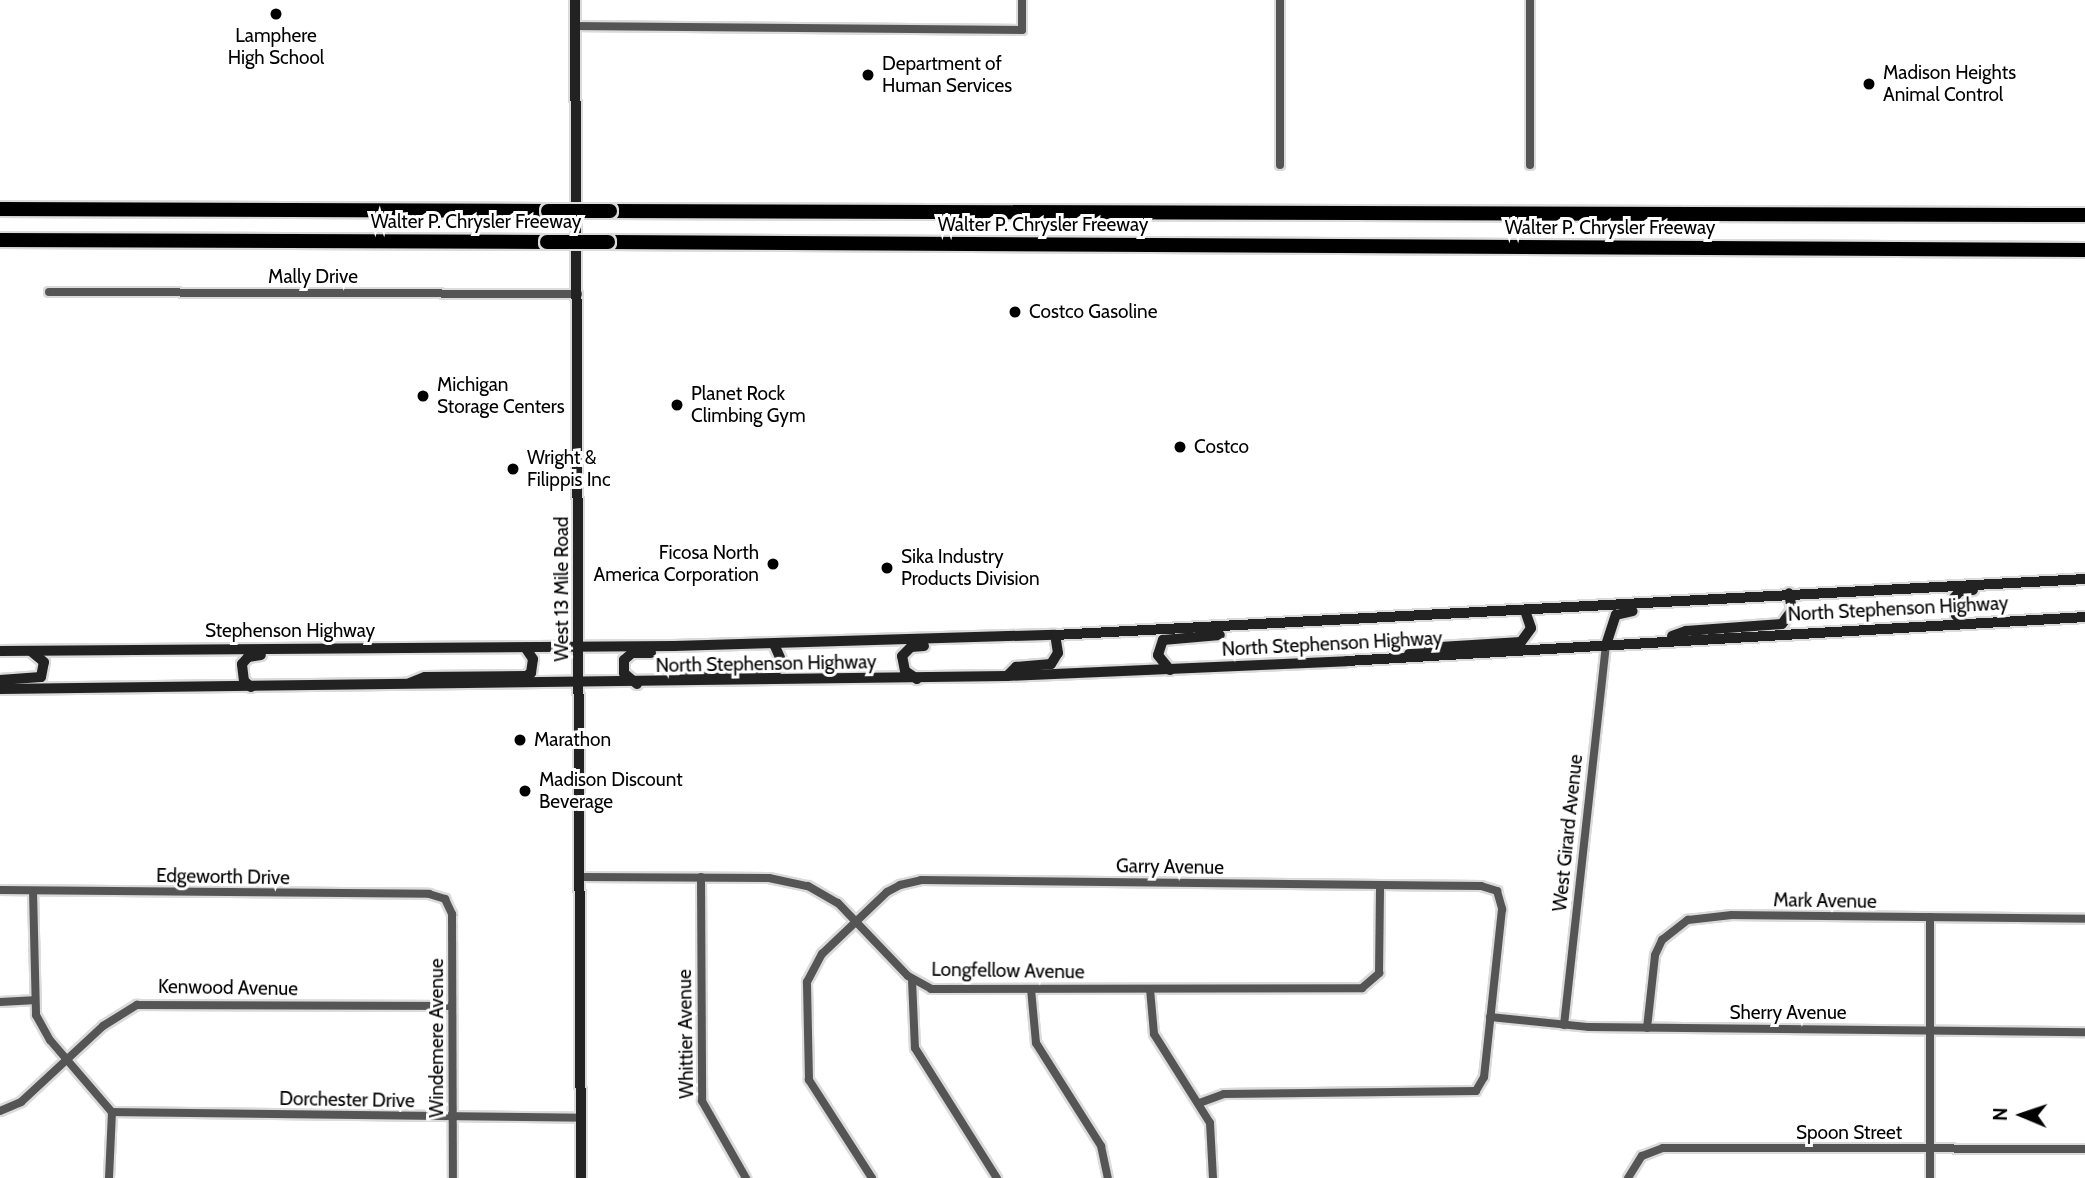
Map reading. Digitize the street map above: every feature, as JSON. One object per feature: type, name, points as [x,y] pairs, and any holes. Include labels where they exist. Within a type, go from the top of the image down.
[{"type":"highway","name":"Walter P. Chrysler Freeway","points":[[0,209],[2085,215]]},
{"type":"highway","name":"Walter P. Chrysler Freeway","points":[[0,240],[2085,250]]},
{"type":"main road","name":"West 13 Mile Road","points":[[575,0],[581,1178]]},
{"type":"main road","name":"North Stephenson Highway","points":[[580,646],[774,644],[1055,635],[1278,625],[1788,593],[2082,579]]},
{"type":"main road","points":[[1963,622],[1953,608],[1960,591],[2056,586],[2082,579]]},
{"type":"main road","points":[[1659,641],[1686,631],[1782,624],[1791,610],[1788,593]]},
{"type":"main road","points":[[1606,645],[1610,626],[1621,612],[1710,606],[1732,597]]},
{"type":"main road","points":[[1396,658],[1424,648],[1521,642],[1531,628],[1525,611]]},
{"type":"main road","name":"North Stephenson Highway","points":[[580,684],[917,679],[1170,670],[2085,617]]},
{"type":"main road","points":[[1170,670],[1158,654],[1163,640],[1254,634],[1278,625]]},
{"type":"main road","points":[[1007,676],[1016,667],[1051,664],[1058,653],[1055,635]]},
{"type":"main road","points":[[917,679],[903,668],[904,652],[953,638]]},
{"type":"main road","points":[[637,684],[624,673],[628,655],[714,652],[747,644]]},
{"type":"main road","points":[[671,683],[686,676],[775,673],[782,662],[774,644]]},
{"type":"main road","name":"Stephenson Highway","points":[[0,651],[580,646]]},
{"type":"main road","points":[[405,685],[425,677],[526,676],[533,666],[525,647]]},
{"type":"main road","points":[[251,687],[241,668],[244,660],[253,655],[393,654],[421,648]]},
{"type":"main road","points":[[0,680],[41,677],[44,662],[31,651]]},
{"type":"main road","points":[[0,689],[580,684]]},
{"type":"street","points":[[575,26],[1022,30],[1022,0]]},
{"type":"street","points":[[1280,0],[1280,165]]},
{"type":"street","points":[[1530,0],[1530,165]]},
{"type":"street","name":"Mally Drive","points":[[49,292],[578,294]]},
{"type":"street","name":"West Girard Avenue","points":[[1564,1025],[1606,645]]},
{"type":"street","name":"Longfellow Avenue","points":[[580,877],[701,877],[795,882],[822,893],[856,921],[912,980],[931,989],[1367,986],[1379,973],[1380,885]]},
{"type":"street","name":"Whittier Avenue","points":[[701,877],[702,1101],[710,1122],[746,1178]]},
{"type":"street","name":"Garry Avenue","points":[[872,1178],[812,1086],[806,1064],[808,975],[817,959],[887,892],[921,880],[1481,886],[1497,891],[1502,909],[1490,1017]]},
{"type":"street","name":"Edgeworth Drive","points":[[0,890],[429,894],[444,899]]},
{"type":"street","points":[[33,891],[33,1000],[44,1032],[112,1112],[109,1178]]},
{"type":"street","name":"Windemere Avenue","points":[[444,899],[452,914],[453,1178]]},
{"type":"street","name":"Mark Avenue","points":[[1647,1028],[1655,955],[1662,940],[1688,920],[1724,915],[2085,919]]},
{"type":"street","points":[[1930,917],[1930,1178]]},
{"type":"street","points":[[912,980],[915,1048],[997,1178]]},
{"type":"street","points":[[1031,989],[1036,1043],[1101,1146],[1108,1178]]},
{"type":"street","points":[[1150,989],[1154,1034],[1199,1103],[1211,1129],[1213,1178]]},
{"type":"street","points":[[0,1002],[33,1000]]},
{"type":"street","name":"Kenwood Avenue","points":[[0,1111],[21,1102],[118,1014],[142,1004],[452,1006]]},
{"type":"street","points":[[1199,1103],[1224,1094],[1476,1091],[1483,1082],[1490,1017]]},
{"type":"street","name":"Sherry Avenue","points":[[1490,1017],[1564,1025],[1647,1028],[2085,1032]]},
{"type":"street","name":"Dorchester Drive","points":[[112,1112],[581,1118]]},
{"type":"street","name":"Spoon Street","points":[[1628,1178],[1642,1156],[1663,1148],[2085,1149]]},
{"type":"place","name":"Lamphere High School","points":[[276,14]]},
{"type":"place","name":"Department of Human Services","points":[[868,75]]},
{"type":"place","name":"Madison Heights Animal Control","points":[[1869,84]]},
{"type":"place","name":"Costco Gasoline","points":[[1015,312]]},
{"type":"place","name":"Michigan Storage Centers","points":[[423,396]]},
{"type":"place","name":"Planet Rock Climbing Gym","points":[[677,405]]},
{"type":"place","name":"Costco","points":[[1180,447]]},
{"type":"place","name":"Wright & Filippis Inc","points":[[513,469]]},
{"type":"place","name":"Ficosa North America Corporation","points":[[773,564]]},
{"type":"place","name":"Sika Industry Products Division","points":[[887,568]]},
{"type":"place","name":"Marathon","points":[[520,740]]},
{"type":"place","name":"Madison Discount Beverage","points":[[525,791]]}]
